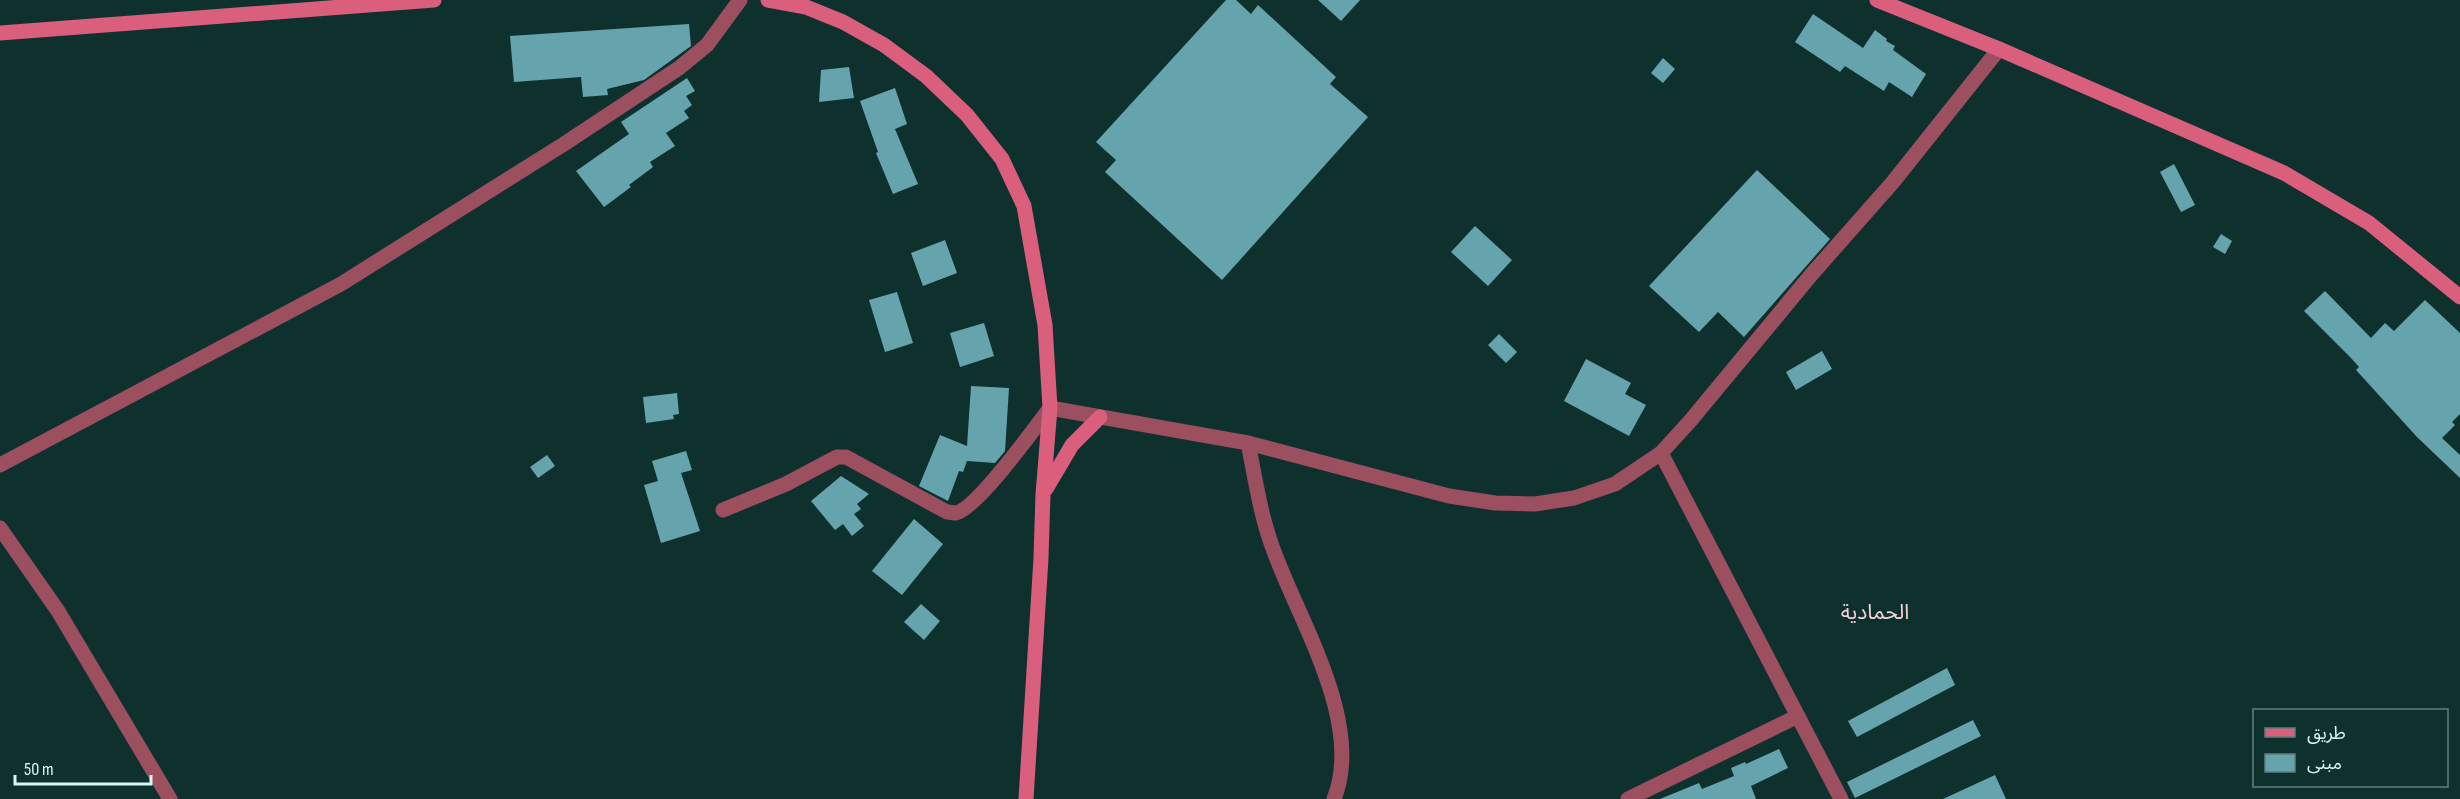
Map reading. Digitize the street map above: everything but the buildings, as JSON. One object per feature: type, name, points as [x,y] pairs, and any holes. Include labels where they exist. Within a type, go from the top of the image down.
[{"type":"main road","points":[[0,33],[434,0]]},
{"type":"main road","points":[[768,0],[806,7],[843,22],[884,45],[926,76],[967,115],[1002,159],[1024,206],[1046,325],[1050,408],[1026,799]]},
{"type":"main road","points":[[1877,0],[1999,49],[2284,172],[2369,223],[2460,297]]},
{"type":"main road","points":[[1043,494],[1072,445],[1100,417]]},
{"type":"street","points":[[0,465],[341,284],[564,144],[679,68],[707,45],[740,0]]},
{"type":"street","points":[[723,510],[786,484],[837,457],[846,457],[947,512],[956,513],[967,507],[1004,468],[1050,408],[1248,443],[1449,496],[1495,503],[1535,504],[1574,498],[1615,483],[1661,453],[1893,182],[1999,49]]},
{"type":"street","points":[[1248,443],[1262,513],[1272,546],[1321,661],[1336,711],[1343,754],[1339,786],[1334,799]]},
{"type":"street","points":[[1661,453],[1841,799]]},
{"type":"street","points":[[0,528],[58,611],[170,799]]},
{"type":"street","points":[[1628,799],[1798,716]]},
{"type":"district","name":"الحمادية","points":[[1875,612]]}]
